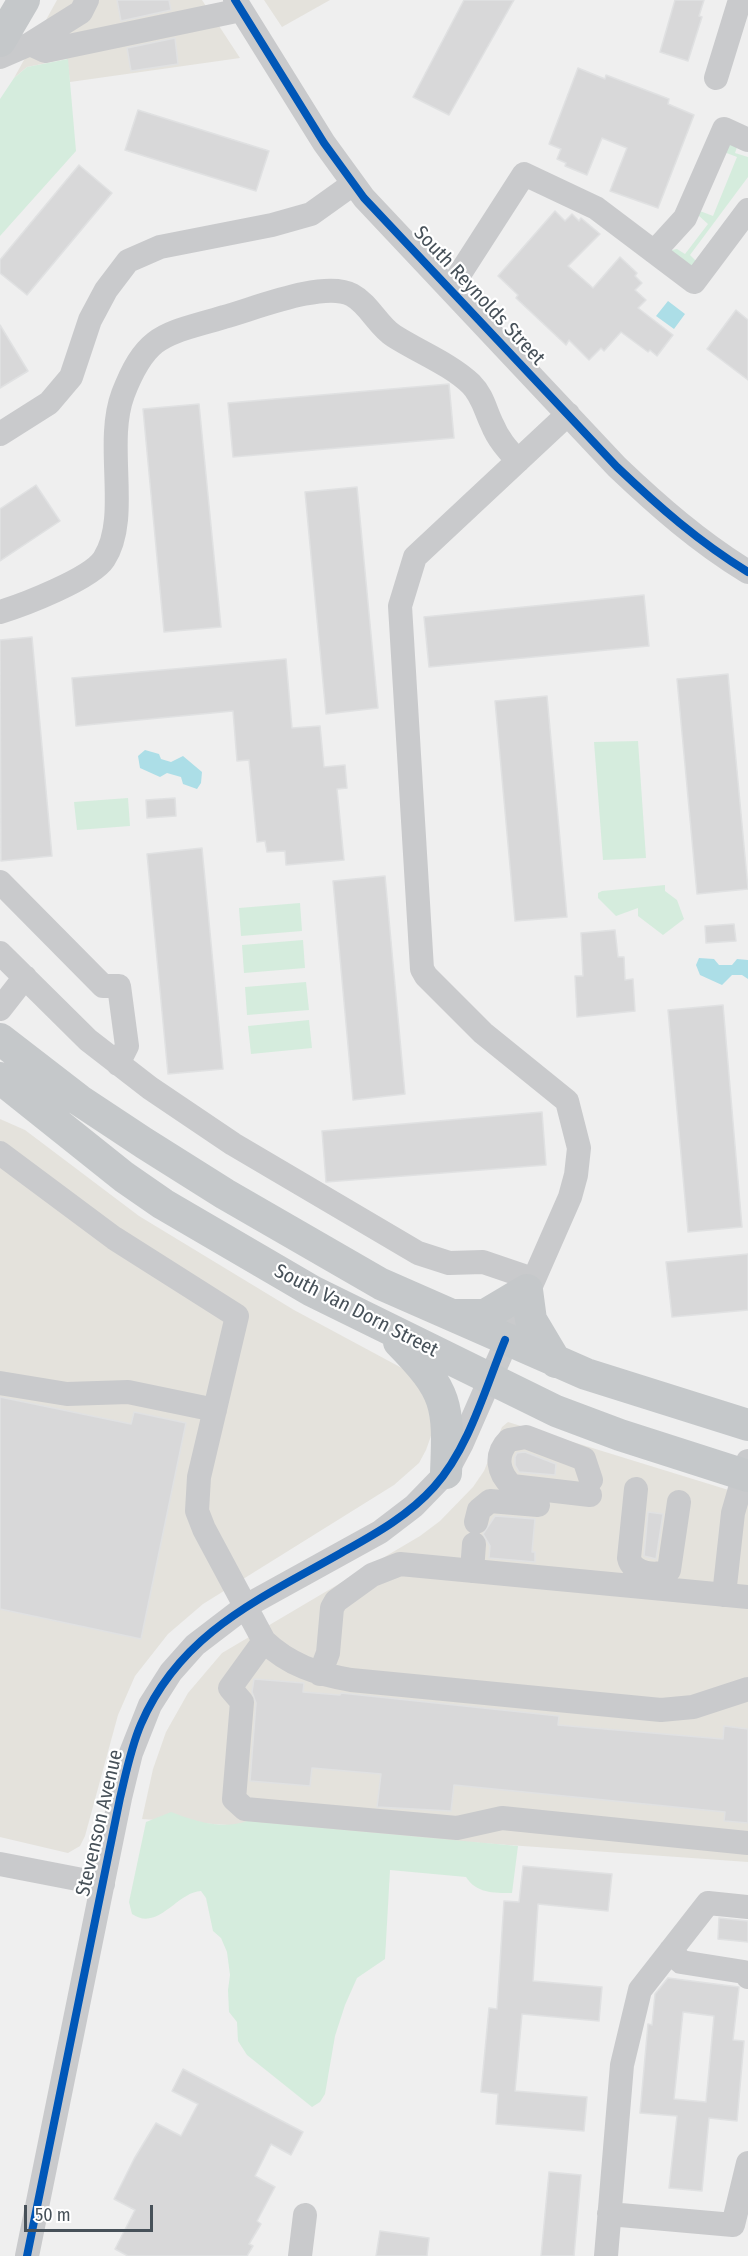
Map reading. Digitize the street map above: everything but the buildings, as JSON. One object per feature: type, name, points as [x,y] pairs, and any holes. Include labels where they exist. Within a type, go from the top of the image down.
[{"type":"main road","points":[[15,42],[24,0]]},
{"type":"main road","name":"South Van Dorn Street","points":[[0,1039],[79,1100],[225,1194],[381,1284],[556,1362],[628,1389],[748,1425]]},
{"type":"main road","name":"South Van Dorn Street","points":[[0,1078],[164,1204],[274,1271],[386,1329],[556,1411],[599,1427],[747,1471]]},
{"type":"main road","points":[[0,1102],[61,1127]]},
{"type":"main road","points":[[448,1315],[485,1315],[530,1285]]},
{"type":"main road","points":[[530,1285],[531,1320],[556,1362]]},
{"type":"main road","points":[[386,1329],[427,1371],[441,1393],[447,1426],[446,1473]]},
{"type":"street","points":[[0,57],[15,42],[81,12],[87,0]]},
{"type":"street","points":[[716,78],[740,0]]},
{"type":"street","points":[[15,42],[45,51],[99,49],[238,5]]},
{"type":"street","name":"South Reynolds Street","points":[[238,5],[353,184],[568,414],[656,504],[709,548],[748,572]]},
{"type":"street","points":[[654,252],[685,218],[724,129],[748,140]]},
{"type":"street","points":[[450,289],[524,174],[590,205],[694,282],[748,210]]},
{"type":"street","points":[[0,434],[49,403],[71,377],[90,320],[106,290],[128,261],[160,248],[272,225],[311,214],[353,184]]},
{"type":"street","points":[[0,612],[40,599],[103,561],[109,549],[117,512],[114,442],[116,417],[123,394],[142,352],[165,336],[218,319],[306,294],[339,291],[352,294],[391,334],[471,384],[484,401],[501,443],[518,461]]},
{"type":"street","name":"Stevenson Avenue","points":[[27,2256],[131,1753],[150,1705],[184,1656],[211,1631],[246,1606],[380,1532],[414,1506],[446,1473],[462,1443],[505,1340],[570,1197],[576,1175],[579,1148],[567,1101],[483,1033],[426,976],[422,969],[400,606],[415,557],[568,414]]},
{"type":"street","points":[[0,882],[103,986],[119,986],[127,1046],[118,1064]]},
{"type":"street","points":[[1,957],[25,976],[88,1040],[118,1064],[232,1144],[418,1253],[448,1263],[483,1262],[530,1285]]},
{"type":"street","points":[[0,1009],[25,976]]},
{"type":"street","points":[[0,1153],[114,1238],[237,1316],[199,1477],[197,1511],[204,1529],[264,1641],[289,1660],[320,1674],[351,1680],[672,1710],[693,1707],[748,1689]]},
{"type":"street","points":[[0,1383],[67,1394],[128,1392],[215,1410]]},
{"type":"street","points":[[320,1674],[328,1653],[332,1608],[336,1600],[364,1580],[400,1564],[736,1596],[733,1513],[747,1471]]},
{"type":"street","points":[[636,1489],[629,1558],[632,1566],[639,1571],[662,1573],[669,1570],[679,1502]]},
{"type":"street","points":[[472,1570],[479,1510],[490,1501],[590,1495]]},
{"type":"street","points":[[264,1641],[230,1688],[242,1702],[234,1799],[245,1809],[457,1828],[502,1818],[748,1843]]},
{"type":"street","points":[[0,1864],[103,1884]]},
{"type":"street","points":[[606,2256],[622,2065],[640,1990],[708,1903],[748,1906]]},
{"type":"street","points":[[671,1950],[681,1962],[744,1972],[748,1977]]},
{"type":"street","points":[[609,2214],[741,2226],[744,2169],[748,2163]]},
{"type":"street","points":[[300,2256],[305,2215]]},
{"type":"shaded area","points":[[57,0],[202,0],[240,58],[70,82],[67,59],[27,67],[14,78]]},
{"type":"shaded area","points":[[264,0],[330,0],[282,27]]},
{"type":"shaded area","points":[[0,1119],[25,1130],[139,1216],[294,1310],[413,1374],[429,1399],[432,1433],[419,1463],[394,1485],[203,1604],[168,1634],[135,1676],[118,1715],[85,1836],[80,1846],[68,1853],[0,1837]]},
{"type":"shaded area","points":[[508,1422],[748,1496],[748,1862],[142,1819],[153,1769],[166,1732],[188,1693],[222,1653],[420,1536],[440,1521],[473,1487],[484,1471],[502,1427]]},
{"type":"green space","points":[[68,59],[76,151],[0,236],[0,99],[14,78],[27,67]]},
{"type":"green space","points":[[732,142],[737,147],[735,153],[748,157],[748,177],[690,255],[696,261],[689,269],[673,255],[672,250],[677,249],[685,254],[708,224],[698,215],[700,211],[713,216],[737,157],[724,152]]},
{"type":"green space","points":[[638,741],[646,858],[603,860],[594,742]]},
{"type":"green space","points":[[128,798],[130,826],[77,830],[74,802]]},
{"type":"green space","points":[[665,885],[665,891],[677,900],[684,919],[663,935],[638,916],[638,908],[616,916],[598,898],[598,893],[602,891]]},
{"type":"green space","points":[[300,903],[302,931],[241,936],[239,908]]},
{"type":"green space","points":[[303,940],[305,968],[244,973],[242,945]]},
{"type":"green space","points":[[306,982],[309,1010],[247,1015],[245,987]]},
{"type":"green space","points":[[309,1020],[312,1048],[251,1054],[248,1026]]},
{"type":"green space","points":[[171,1812],[199,1821],[228,1825],[247,1821],[518,1846],[512,1893],[480,1889],[466,1877],[390,1870],[385,1959],[357,1978],[335,2036],[325,2094],[320,2102],[312,2107],[247,2055],[238,2041],[237,2022],[229,2012],[230,1975],[227,1952],[221,1938],[213,1931],[206,1898],[201,1891],[192,1893],[159,1915],[150,1918],[141,1918],[132,1914],[129,1902],[146,1822]]},
{"type":"water","points":[[668,301],[685,314],[674,329],[656,316]]},
{"type":"water","points":[[145,750],[159,754],[161,759],[171,762],[183,756],[202,772],[201,783],[197,789],[183,784],[181,777],[167,773],[160,777],[140,768],[138,756]]},
{"type":"water","points":[[699,958],[714,959],[719,965],[732,965],[737,959],[748,960],[748,979],[742,975],[732,975],[722,985],[700,975],[696,965]]},
{"type":"cycle path","points":[[235,0],[324,143],[364,198],[617,467],[679,523],[748,572]]},
{"type":"cycle path","points":[[27,2256],[120,1798],[141,1724],[158,1692],[178,1665],[226,1621],[281,1586],[391,1524],[434,1487],[467,1436],[505,1340]]}]
